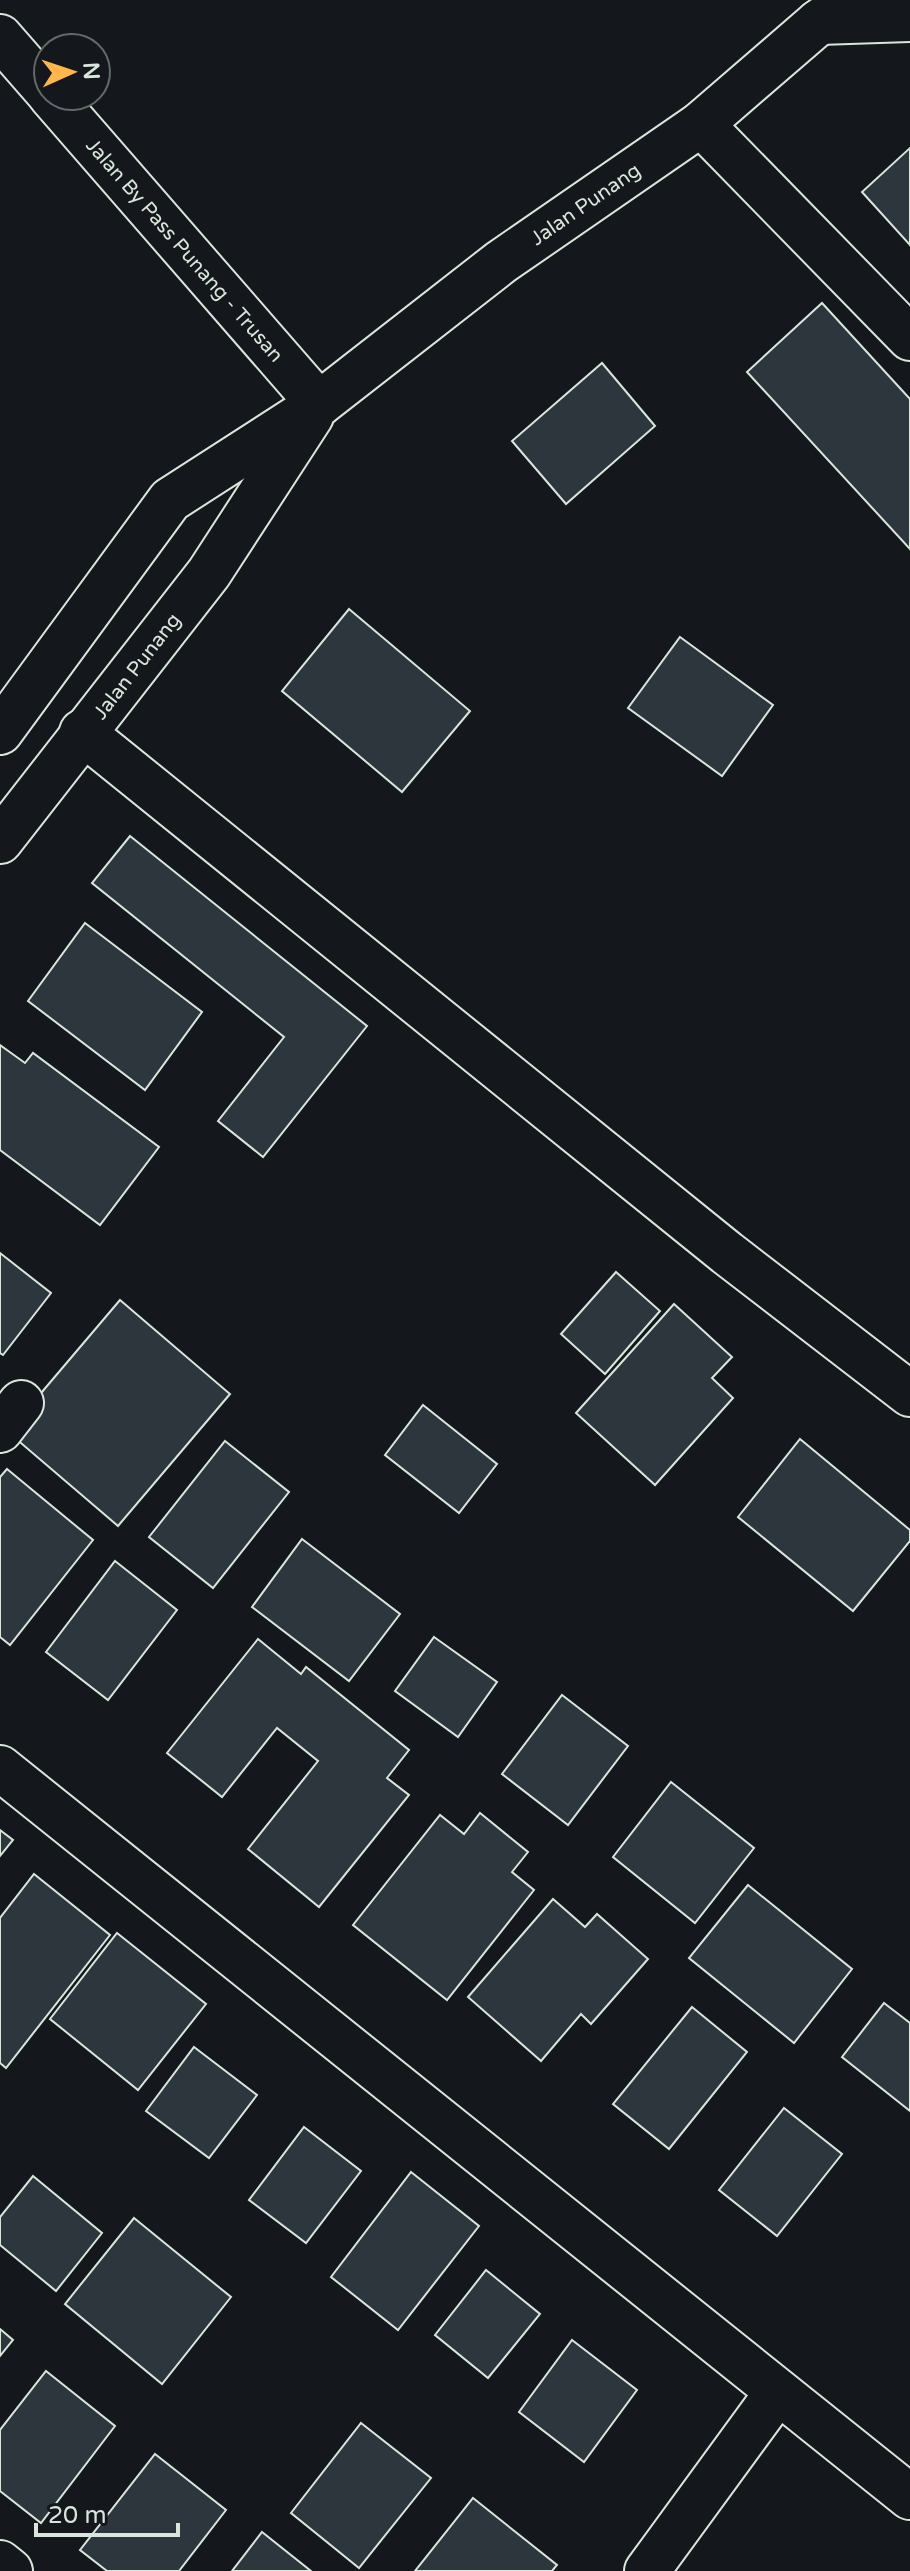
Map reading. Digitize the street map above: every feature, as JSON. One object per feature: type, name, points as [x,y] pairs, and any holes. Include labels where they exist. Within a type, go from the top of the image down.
[{"type":"street","points":[[835,11],[910,19]]},
{"type":"street","name":"Jalan Punang","points":[[0,732],[170,500],[319,404],[501,262],[701,124],[835,11]]},
{"type":"street","name":"Jalan By Pass Punang - Trusan","points":[[0,37],[32,73]]},
{"type":"street","name":"Jalan By Pass Punang - Trusan","points":[[66,112],[319,404]]},
{"type":"street","points":[[701,124],[910,338]]},
{"type":"street","name":"Jalan Punang","points":[[0,841],[209,573],[319,404]]},
{"type":"street","points":[[82,732],[727,1253],[910,1394]]},
{"type":"street","points":[[0,1768],[910,2497]]},
{"type":"street","points":[[647,2571],[777,2393]]},
{"type":"street","points":[[0,2563],[10,2571]]},
{"type":"building","points":[[910,148],[910,245],[862,192]]},
{"type":"building","points":[[822,303],[910,399],[910,549],[747,372]]},
{"type":"building","points":[[602,363],[655,426],[566,504],[512,441]]},
{"type":"building","points":[[349,609],[470,711],[402,792],[282,691]]},
{"type":"building","points":[[680,637],[773,705],[722,776],[628,708]]},
{"type":"building","points":[[130,836],[367,1026],[263,1157],[218,1121],[284,1037],[92,883]]},
{"type":"building","points":[[85,923],[202,1012],[145,1090],[28,1001]]},
{"type":"building","points":[[0,1045],[25,1063],[33,1053],[159,1147],[100,1225],[0,1150]]},
{"type":"building","points":[[0,1253],[51,1293],[3,1355],[0,1353]]},
{"type":"building","points":[[616,1272],[660,1311],[605,1374],[561,1334]]},
{"type":"building","points":[[120,1300],[230,1394],[118,1526],[8,1432]]},
{"type":"building","points":[[674,1304],[732,1357],[712,1378],[733,1398],[655,1485],[576,1413]]},
{"type":"building","points":[[423,1405],[497,1464],[459,1513],[385,1455]]},
{"type":"building","points":[[800,1439],[910,1530],[910,1541],[853,1611],[738,1517]]},
{"type":"building","points":[[225,1441],[289,1492],[213,1588],[149,1537]]},
{"type":"building","points":[[7,1469],[93,1540],[10,1645],[0,1637],[0,1477]]},
{"type":"building","points":[[302,1539],[400,1614],[349,1681],[252,1607]]},
{"type":"building","points":[[115,1561],[177,1610],[108,1700],[46,1652]]},
{"type":"building","points":[[434,1637],[497,1682],[458,1737],[395,1691]]},
{"type":"building","points":[[258,1639],[301,1674],[306,1667],[409,1750],[387,1778],[409,1795],[319,1907],[248,1849],[318,1761],[277,1728],[222,1797],[167,1753]]},
{"type":"building","points":[[562,1695],[628,1746],[568,1825],[502,1774]]},
{"type":"building","points":[[671,1782],[754,1848],[695,1923],[613,1857]]},
{"type":"building","points":[[480,1813],[528,1852],[512,1872],[534,1890],[447,2000],[353,1925],[440,1815],[464,1834]]},
{"type":"building","points":[[0,1830],[13,1840],[0,1856]]},
{"type":"building","points":[[34,1874],[110,1935],[6,2068],[0,2063],[0,1918]]},
{"type":"building","points":[[748,1885],[852,1969],[794,2043],[689,1958]]},
{"type":"building","points":[[553,1899],[585,1927],[597,1914],[648,1959],[591,2024],[581,2014],[541,2061],[468,1997]]},
{"type":"building","points":[[117,1933],[206,2004],[138,2090],[50,2019]]},
{"type":"building","points":[[884,2003],[910,2023],[910,2111],[842,2057]]},
{"type":"building","points":[[692,2007],[747,2052],[669,2149],[613,2104]]},
{"type":"building","points":[[194,2047],[257,2095],[209,2158],[146,2111]]},
{"type":"building","points":[[784,2108],[842,2154],[777,2236],[719,2190]]},
{"type":"building","points":[[304,2127],[361,2171],[306,2243],[249,2200]]},
{"type":"building","points":[[411,2172],[479,2226],[398,2330],[331,2277]]},
{"type":"building","points":[[33,2176],[102,2233],[56,2291],[0,2245],[0,2217]]},
{"type":"building","points":[[134,2218],[231,2297],[162,2384],[65,2304]]},
{"type":"building","points":[[486,2270],[540,2314],[488,2378],[435,2335]]},
{"type":"building","points":[[0,2329],[13,2340],[0,2356]]},
{"type":"building","points":[[572,2340],[637,2390],[584,2462],[519,2412]]},
{"type":"building","points":[[46,2371],[115,2426],[41,2523],[0,2491],[0,2430]]},
{"type":"building","points":[[361,2423],[431,2478],[359,2568],[291,2513]]},
{"type":"building","points":[[155,2454],[226,2510],[179,2571],[107,2571],[80,2550]]},
{"type":"building","points":[[473,2498],[557,2565],[552,2571],[415,2571]]},
{"type":"building","points":[[262,2532],[311,2571],[232,2571]]}]
